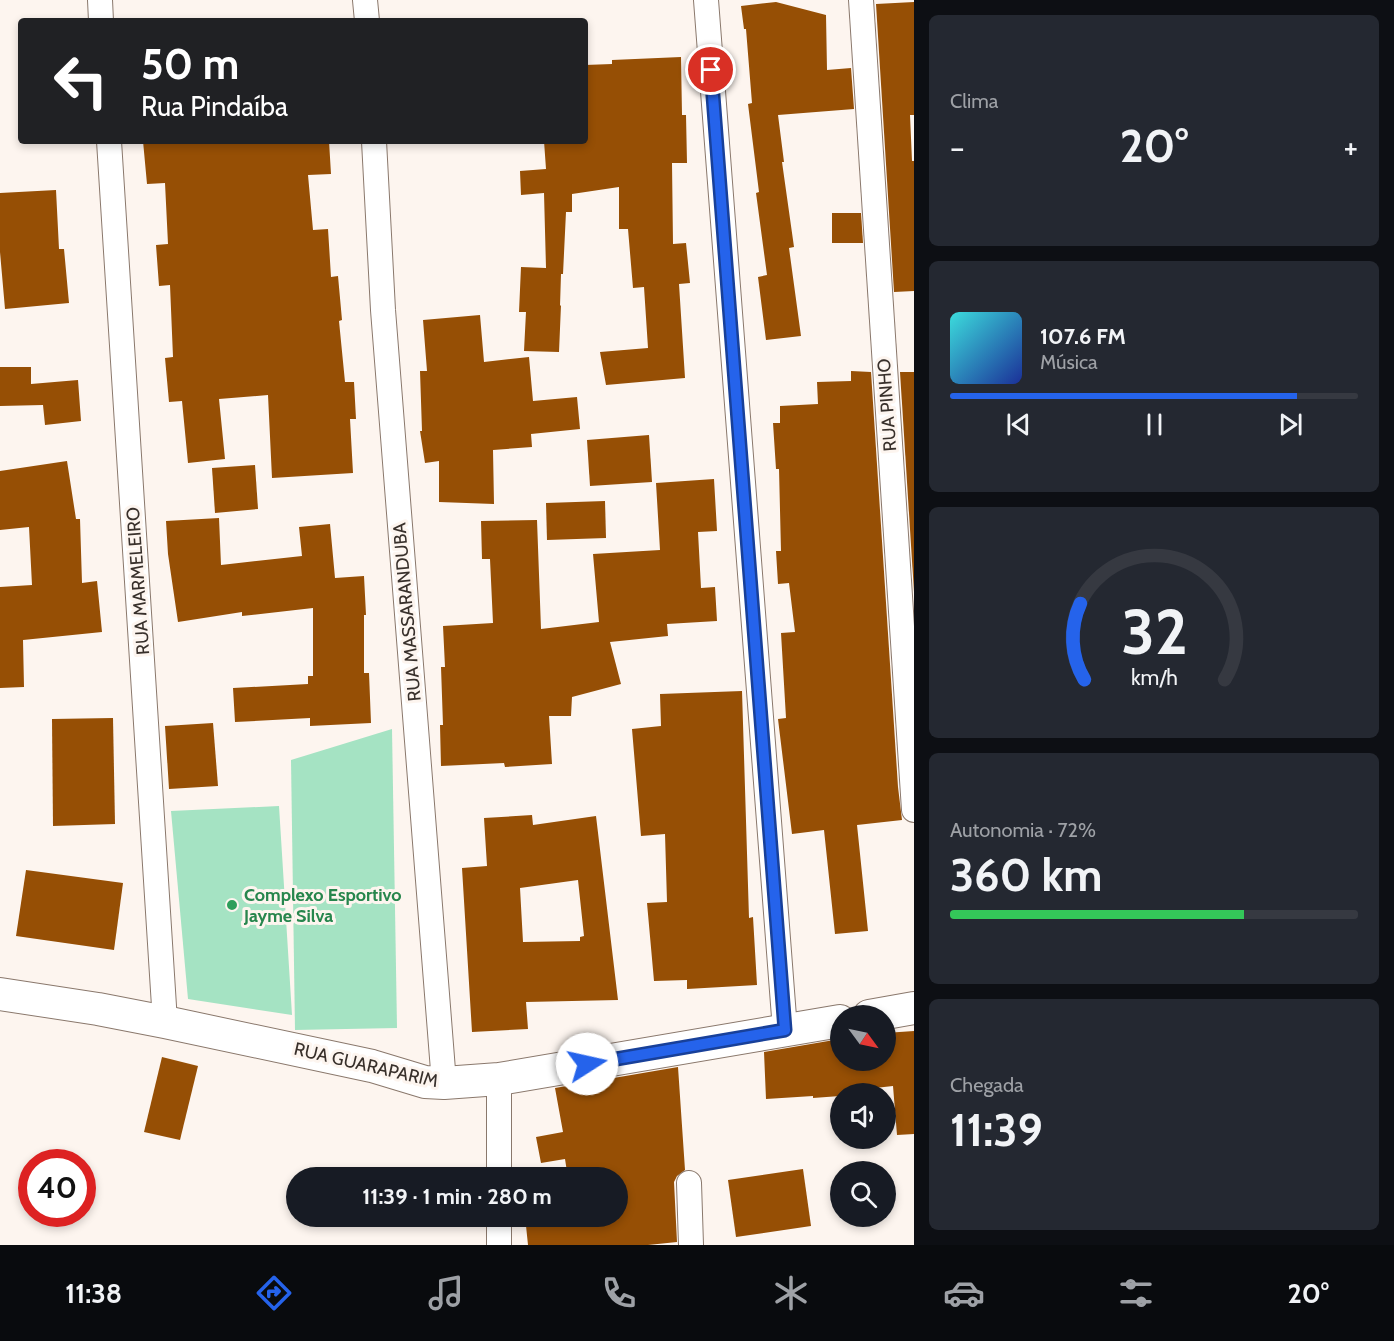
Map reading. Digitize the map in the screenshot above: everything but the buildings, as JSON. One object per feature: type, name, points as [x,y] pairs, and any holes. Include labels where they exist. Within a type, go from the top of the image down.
[{"type":"street","points":[[100,0],[101,18]]},
{"type":"street","points":[[365,0],[367,18]]},
{"type":"street","points":[[706,0],[785,1030]]},
{"type":"street","name":"RUA PINHO","points":[[861,0],[914,810]]},
{"type":"street","name":"RUA MARMELEIRO","points":[[109,144],[165,1022]]},
{"type":"street","name":"RUA MASSARANDUBA","points":[[374,144],[383,310],[444,1083]]},
{"type":"street","name":"RUA GUARAPARIM","points":[[0,994],[165,1022],[372,1066],[425,1082],[444,1083],[499,1079],[830,1022]]},
{"type":"street","points":[[896,1011],[914,1008]]},
{"type":"street","points":[[499,1079],[499,1167]]},
{"type":"street","points":[[689,1183],[691,1245]]},
{"type":"street","points":[[499,1227],[499,1245]]},
{"type":"green space","points":[[392,729],[397,1028],[295,1030],[291,760]]},
{"type":"green space","name":"Complexo Esportivo Jayme Silva","points":[[279,806],[292,1015],[188,999],[171,811]]},
{"type":"place","name":"Complexo Esportivo Jayme Silva","points":[[232,905]]},
{"type":"route","points":[[587,1064],[785,1030],[711,70]]}]
